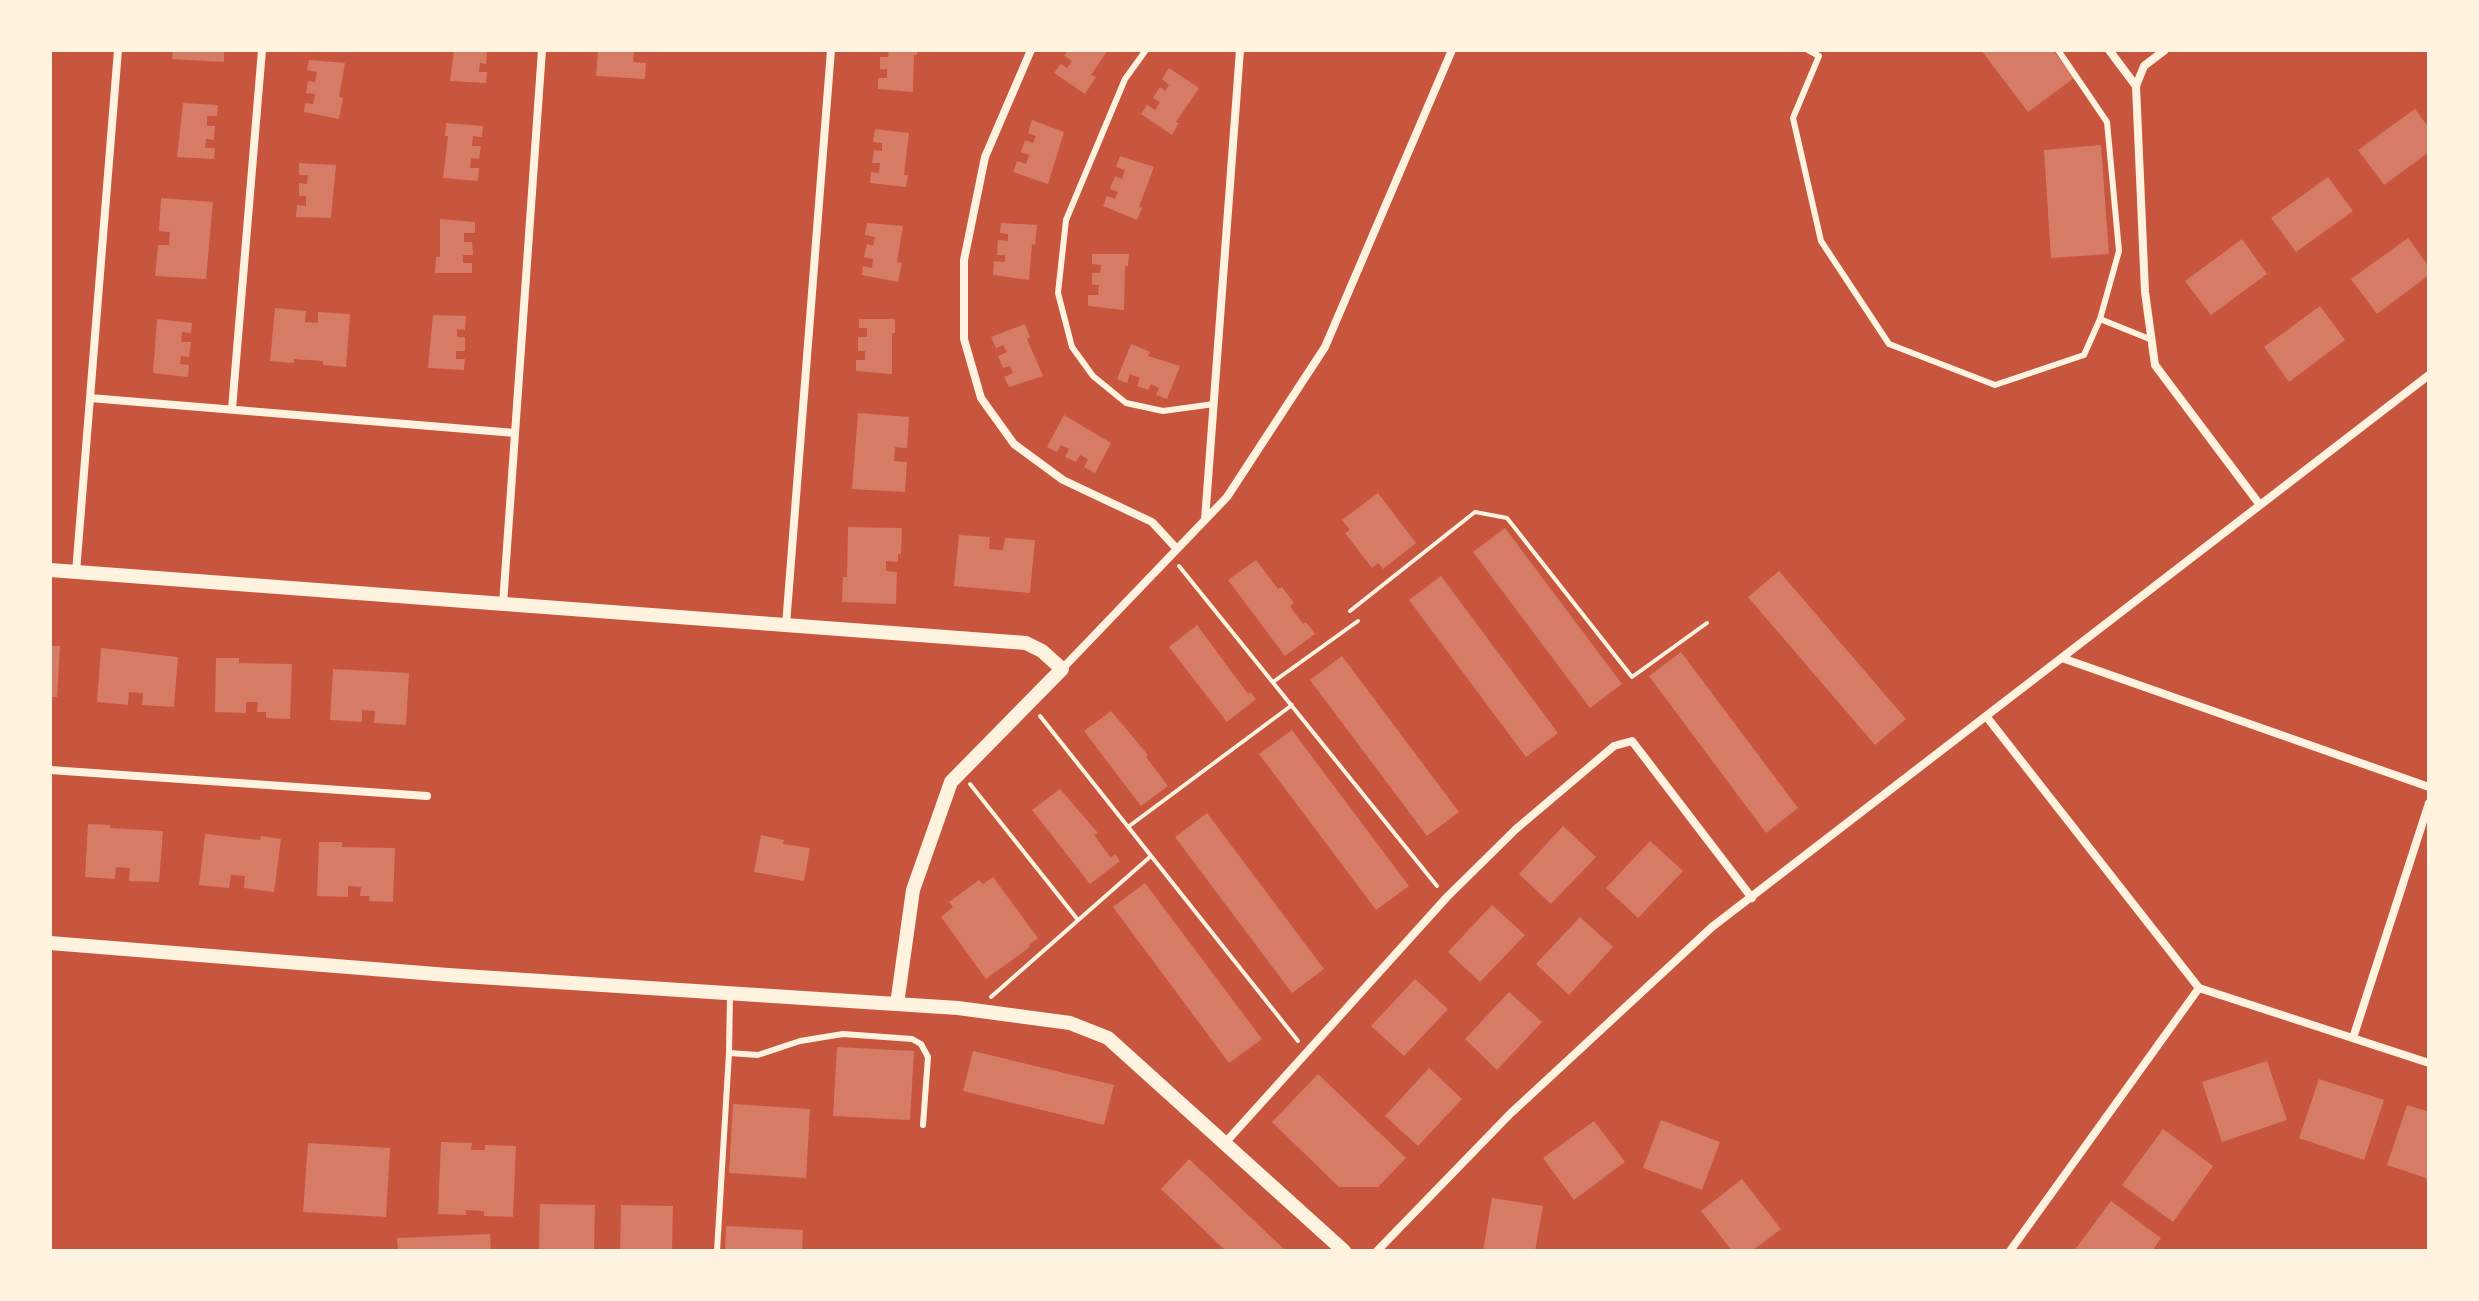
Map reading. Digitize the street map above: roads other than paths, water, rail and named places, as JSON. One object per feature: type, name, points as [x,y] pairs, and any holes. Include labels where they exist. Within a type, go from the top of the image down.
[{"type":"street","points":[[76,572],[118,50]]},
{"type":"street","points":[[232,409],[262,50]]},
{"type":"street","points":[[503,604],[542,50]]},
{"type":"street","points":[[786,625],[831,50]]},
{"type":"street","points":[[1031,50],[985,157],[964,260],[964,339],[981,398],[1014,444],[1063,480],[1152,522],[1174,552]]},
{"type":"street","points":[[1205,520],[1240,50]]},
{"type":"street","points":[[897,1004],[913,890],[951,782],[1227,497],[1325,347],[1452,50]]},
{"type":"street","points":[[2109,50],[2136,86]]},
{"type":"street","points":[[2165,50],[2144,66],[2136,86],[2145,292],[2155,365],[2260,505]]},
{"type":"street","points":[[1377,1251],[1510,1114],[1712,927],[2429,375]]},
{"type":"street","points":[[90,398],[515,433]]},
{"type":"street","points":[[50,570],[1026,643],[1042,651],[1062,669]]},
{"type":"street","points":[[2062,658],[2429,787]]},
{"type":"street","points":[[1986,716],[2199,988],[2429,1063]]},
{"type":"street","points":[[1225,1143],[1447,897],[1516,829],[1614,746],[1632,741],[1752,898]]},
{"type":"street","points":[[50,770],[427,796]]},
{"type":"street","points":[[2353,1038],[2429,803]]},
{"type":"street","points":[[50,943],[448,975],[975,1010],[1070,1023],[1108,1038],[1344,1251]]},
{"type":"street","points":[[2010,1251],[2199,988]]},
{"type":"lane","points":[[1146,50],[1125,79],[1066,220],[1058,293],[1072,347],[1093,376],[1126,403],[1163,411],[1214,404]]},
{"type":"lane","points":[[1808,50],[1819,56],[1793,118],[1821,241],[1889,344],[1995,385],[2084,355],[2100,319],[2119,251],[2107,122],[2058,50]]},
{"type":"lane","points":[[2100,319],[2152,340]]},
{"type":"lane","points":[[717,1251],[730,993]]},
{"type":"lane","points":[[729,1053],[758,1055],[800,1041],[843,1034],[912,1039],[921,1044],[928,1057],[923,1125]]}]
